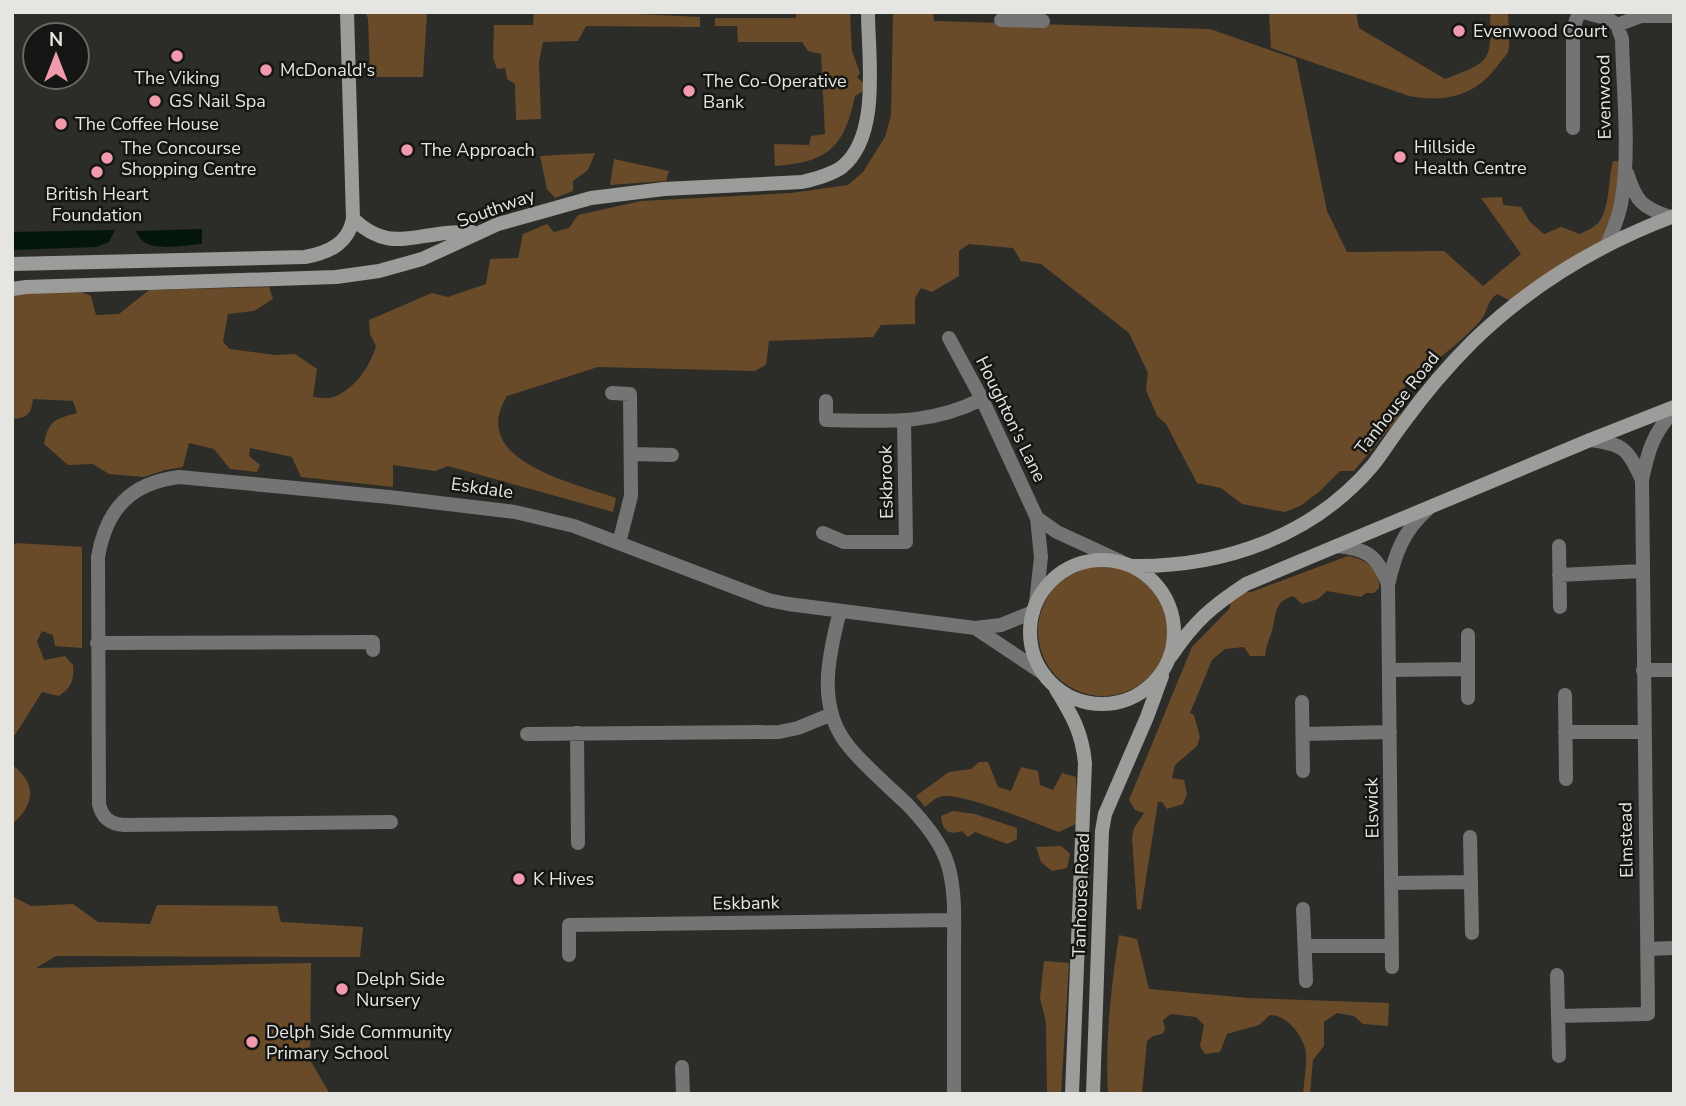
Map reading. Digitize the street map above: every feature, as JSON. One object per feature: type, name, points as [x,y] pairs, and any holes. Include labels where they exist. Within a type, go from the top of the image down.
[{"type":"street","points":[[12,264],[305,257],[332,249],[351,229],[353,219],[347,12]]},
{"type":"street","name":"Evenwood","points":[[1573,128],[1573,29],[1581,12],[1609,19],[1617,25],[1622,39],[1625,168],[1622,199],[1607,245]]},
{"type":"street","points":[[1000,20],[1022,16],[1043,21]]},
{"type":"street","points":[[1617,25],[1641,16],[1674,16]]},
{"type":"street","name":"Southway","points":[[12,289],[26,286],[336,277],[379,271],[422,259],[498,224],[591,198],[664,189],[802,182],[822,177],[842,166],[856,151],[867,121],[868,18]]},
{"type":"street","name":"Evenwood","points":[[1625,168],[1636,199],[1652,211],[1672,216]]},
{"type":"street","name":"Tanhouse Road","points":[[1126,564],[1180,563],[1247,550],[1277,539],[1310,521],[1359,481],[1428,391],[1474,341],[1548,280],[1607,245],[1672,216]]},
{"type":"street","points":[[353,219],[372,235],[400,241],[439,234],[481,231]]},
{"type":"street","name":"Houghton's Lane","points":[[949,338],[982,399],[1037,518],[1041,557],[1034,608]]},
{"type":"street","points":[[612,393],[630,394],[631,496],[619,543]]},
{"type":"street","name":"Eskbrook","points":[[827,401],[827,420],[904,421],[947,414],[982,399]]},
{"type":"street","name":"Tanhouse Road","points":[[1093,1094],[1102,831],[1105,814],[1168,662],[1191,627],[1218,603],[1246,584],[1590,440],[1674,409]]},
{"type":"street","name":"Elmstead","points":[[1558,1016],[1648,1014],[1642,480],[1648,453],[1659,427],[1674,409]]},
{"type":"street","name":"Eskbrook","points":[[822,533],[844,542],[906,542],[904,421]]},
{"type":"street","name":"Elmstead","points":[[1590,440],[1618,444],[1627,450],[1642,480]]},
{"type":"street","points":[[632,454],[673,455]]},
{"type":"street","name":"Eskdale","points":[[391,822],[124,825],[104,818],[99,804],[97,557],[106,524],[122,502],[133,493],[162,479],[205,478],[485,507],[543,517],[619,543],[749,594],[788,604],[975,628],[1000,625],[1034,608]]},
{"type":"street","name":"Elswick","points":[[1392,967],[1388,586],[1399,543],[1415,520],[1428,509]]},
{"type":"street","points":[[1037,518],[1057,532],[1126,564],[1146,574],[1166,597],[1175,626],[1168,662],[1154,683],[1139,694],[1122,702],[1104,704],[1068,696],[1048,680],[1032,651],[1030,625],[1034,608],[1044,589],[1056,576],[1070,567],[1095,560],[1126,564]]},
{"type":"street","points":[[1559,545],[1560,607]]},
{"type":"street","name":"Elswick","points":[[1337,546],[1367,552],[1377,561],[1388,586]]},
{"type":"street","points":[[1559,575],[1642,571]]},
{"type":"street","points":[[840,611],[827,664],[832,714],[849,747],[926,825],[943,851],[949,866],[954,920],[954,1094]]},
{"type":"street","name":"Eskdale","points":[[975,628],[1048,680]]},
{"type":"street","points":[[1468,635],[1468,698]]},
{"type":"street","points":[[97,643],[373,642],[373,650]]},
{"type":"street","points":[[1389,670],[1468,669]]},
{"type":"street","points":[[1643,670],[1674,670]]},
{"type":"street","name":"Tanhouse Road","points":[[1048,680],[1076,721],[1083,741],[1085,763],[1072,1094]]},
{"type":"street","points":[[1565,695],[1566,779]]},
{"type":"street","points":[[1302,702],[1303,771]]},
{"type":"street","points":[[527,734],[779,732],[798,728],[832,714]]},
{"type":"street","points":[[1303,734],[1390,732]]},
{"type":"street","points":[[1565,732],[1644,732]]},
{"type":"street","points":[[577,733],[578,843]]},
{"type":"street","points":[[1470,837],[1472,933]]},
{"type":"street","points":[[1392,883],[1471,882]]},
{"type":"street","points":[[1303,909],[1306,981]]},
{"type":"street","name":"Eskbank","points":[[569,955],[569,925],[954,920]]},
{"type":"street","points":[[1305,946],[1392,946]]},
{"type":"street","points":[[1647,949],[1674,948]]},
{"type":"street","points":[[1557,975],[1559,1056]]},
{"type":"street","points":[[682,1067],[683,1094]]},
{"type":"shaded area","points":[[365,12],[427,12],[423,77],[370,77],[368,18]]},
{"type":"shaded area","points":[[595,12],[700,17],[700,27],[586,26],[578,41],[543,42],[539,62],[541,119],[516,120],[515,84],[507,79],[505,68],[497,69],[493,58],[494,25],[533,25],[534,13]]},
{"type":"shaded area","points":[[796,12],[850,12],[852,51],[860,73],[857,77],[864,84],[862,92],[855,96],[851,114],[839,140],[831,149],[808,161],[775,166],[774,144],[809,145],[811,136],[825,134],[821,54],[808,51],[802,42],[738,42],[737,26],[715,26],[715,18],[796,18]]},
{"type":"shaded area","points":[[893,12],[933,12],[934,21],[1210,29],[1296,59],[1327,211],[1347,252],[1444,251],[1483,286],[1521,254],[1481,198],[1502,197],[1503,205],[1521,207],[1530,222],[1544,234],[1561,227],[1580,234],[1595,226],[1603,216],[1613,161],[1631,162],[1605,243],[1509,300],[1497,294],[1472,330],[1405,385],[1400,416],[1354,471],[1340,471],[1319,492],[1300,506],[1285,512],[1242,504],[1221,488],[1197,483],[1166,424],[1157,416],[1146,390],[1148,373],[1129,333],[1041,264],[1021,261],[1013,248],[969,244],[959,251],[959,276],[932,292],[921,288],[915,298],[915,324],[881,325],[873,337],[769,341],[766,365],[755,371],[598,367],[507,396],[498,418],[501,437],[513,453],[531,466],[553,476],[616,498],[613,512],[448,466],[435,471],[393,465],[393,487],[301,477],[292,457],[250,448],[249,456],[260,465],[257,472],[230,469],[214,449],[189,443],[183,467],[144,477],[109,474],[93,464],[68,465],[44,444],[48,430],[54,422],[77,413],[73,401],[33,399],[28,414],[12,419],[12,292],[72,288],[91,296],[96,315],[119,314],[149,290],[269,287],[273,299],[254,311],[228,314],[223,342],[230,349],[276,355],[295,354],[317,369],[313,397],[330,398],[353,384],[370,362],[376,346],[370,334],[369,320],[432,293],[448,297],[486,284],[490,259],[518,258],[523,234],[547,224],[554,232],[569,228],[578,215],[641,201],[791,193],[848,185],[863,172],[885,137],[891,116]]},
{"type":"shaded area","points":[[1269,12],[1356,12],[1359,28],[1445,79],[1472,68],[1486,57],[1490,41],[1490,12],[1508,12],[1509,48],[1489,76],[1470,90],[1447,97],[1422,98],[1409,96],[1271,48]]},
{"type":"shaded area","points":[[595,153],[588,170],[573,181],[573,191],[555,198],[547,189],[540,156]]},
{"type":"shaded area","points":[[614,159],[669,171],[666,181],[610,185]]},
{"type":"shaded area","points":[[202,229],[202,244],[174,247],[147,243],[136,231]]},
{"type":"shaded area","points":[[115,230],[109,242],[96,247],[12,250],[12,232]]},
{"type":"shaded area","points":[[16,543],[82,547],[82,648],[55,646],[53,635],[42,631],[37,641],[44,660],[65,656],[73,665],[72,679],[67,689],[59,696],[42,692],[15,735],[12,735],[12,546]]},
{"type":"shaded area","points":[[1348,556],[1366,562],[1374,570],[1379,588],[1374,593],[1366,593],[1361,597],[1327,591],[1318,599],[1302,604],[1293,596],[1278,606],[1265,656],[1250,656],[1244,647],[1225,649],[1212,660],[1190,713],[1194,715],[1200,737],[1197,746],[1175,765],[1172,778],[1184,780],[1187,794],[1183,804],[1167,809],[1162,802],[1158,802],[1141,910],[1137,909],[1132,838],[1134,828],[1144,813],[1135,810],[1129,800],[1192,647],[1230,608],[1231,598]]},
{"type":"shaded area","points":[[1103,566],[1128,571],[1149,585],[1163,606],[1168,631],[1163,656],[1149,677],[1128,691],[1103,696],[1078,691],[1057,677],[1043,656],[1038,631],[1043,606],[1057,585],[1078,571]]},
{"type":"shaded area","points":[[979,762],[988,762],[998,787],[1011,791],[1021,767],[1038,771],[1040,785],[1053,790],[1062,773],[1076,777],[1078,823],[1059,832],[969,800],[944,796],[925,807],[916,796],[949,772],[971,769]]},
{"type":"shaded area","points":[[15,767],[27,781],[30,796],[25,810],[12,824],[12,768]]},
{"type":"shaded area","points":[[953,811],[975,814],[1017,828],[1017,839],[1007,844],[975,832],[968,837],[962,831],[949,832],[944,828],[941,816]]},
{"type":"shaded area","points":[[1061,846],[1070,854],[1067,868],[1052,871],[1041,862],[1036,847]]},
{"type":"shaded area","points":[[12,896],[31,906],[73,904],[98,922],[150,924],[157,905],[277,906],[281,922],[363,927],[360,957],[56,956],[36,968],[311,963],[310,1060],[330,1094],[12,1094]]},
{"type":"shaded area","points":[[1119,935],[1137,939],[1149,989],[1248,998],[1389,1003],[1388,1026],[1363,1024],[1354,1016],[1337,1013],[1324,1022],[1324,1046],[1313,1060],[1310,1094],[1303,1094],[1305,1046],[1294,1028],[1283,1019],[1270,1015],[1259,1025],[1227,1034],[1220,1052],[1205,1054],[1200,1046],[1204,1025],[1196,1017],[1171,1014],[1163,1020],[1165,1030],[1162,1034],[1147,1041],[1142,1094],[1108,1094],[1109,1014]]},
{"type":"shaded area","points":[[1044,961],[1069,963],[1061,1094],[1047,1094],[1046,1022],[1040,998]]},
{"type":"place","name":"Evenwood Court","points":[[1459,31]]},
{"type":"place","name":"The Viking","points":[[177,56]]},
{"type":"place","name":"McDonald's","points":[[266,70]]},
{"type":"place","name":"The Co-Operative Bank","points":[[689,91]]},
{"type":"place","name":"GS Nail Spa","points":[[155,101]]},
{"type":"place","name":"The Coffee House","points":[[61,124]]},
{"type":"place","name":"The Approach","points":[[407,150]]},
{"type":"place","name":"Hillside Health Centre","points":[[1400,157]]},
{"type":"place","name":"The Concourse Shopping Centre","points":[[107,158]]},
{"type":"place","name":"British Heart Foundation","points":[[97,172]]},
{"type":"place","name":"K Hives","points":[[519,879]]},
{"type":"place","name":"Delph Side Nursery","points":[[342,989]]},
{"type":"place","name":"Delph Side Community Primary School","points":[[252,1042]]}]
